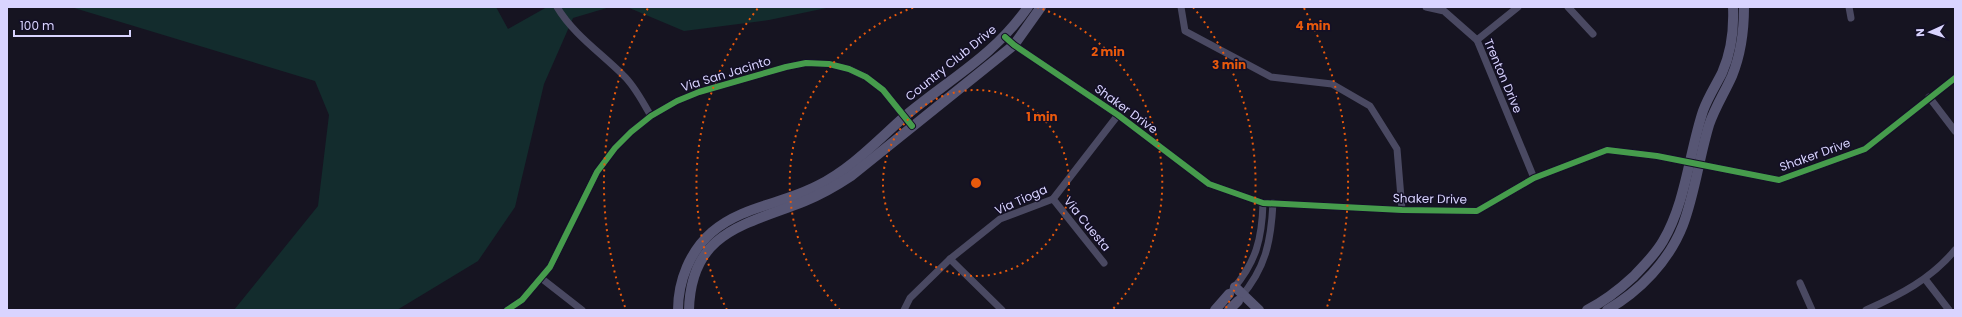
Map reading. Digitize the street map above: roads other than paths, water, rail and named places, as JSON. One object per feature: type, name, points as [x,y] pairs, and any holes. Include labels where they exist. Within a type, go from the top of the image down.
[{"type":"street","points":[[557,7],[562,16],[579,34],[625,77],[651,116]]},
{"type":"street","name":"Country Club Drive","points":[[678,310],[682,278],[692,256],[712,231],[751,210],[815,187],[830,179],[877,144],[904,117],[982,57],[1005,36],[1028,7]]},
{"type":"street","name":"Country Club Drive","points":[[689,310],[691,285],[696,269],[705,254],[726,233],[757,218],[805,201],[829,190],[851,176],[1014,45],[1041,7]]},
{"type":"street","points":[[1181,7],[1185,31],[1271,77],[1332,84],[1370,106],[1397,149],[1402,210]]},
{"type":"street","name":"Trenton Drive","points":[[1426,7],[1444,11],[1477,40],[1534,178]]},
{"type":"street","points":[[1477,40],[1518,7]]},
{"type":"street","points":[[1568,7],[1593,34]]},
{"type":"street","points":[[1607,310],[1628,295],[1653,273],[1672,246],[1683,225],[1704,108],[1722,73],[1727,59],[1732,35],[1733,7]]},
{"type":"street","points":[[1587,310],[1606,299],[1623,286],[1646,264],[1663,242],[1714,112],[1732,76],[1737,62],[1743,35],[1744,7]]},
{"type":"street","points":[[1849,7],[1851,18]]},
{"type":"street","name":"Shaker Drive","points":[[1005,36],[1014,45],[1118,116],[1209,184],[1263,203],[1402,210],[1476,211],[1534,178],[1607,150],[1657,156],[1779,180],[1865,149],[1955,78]]},
{"type":"street","name":"Via San Jacinto","points":[[507,310],[522,300],[541,278],[557,254],[597,172],[615,148],[631,132],[651,116],[677,101],[699,92],[806,63],[830,64],[849,69],[866,77],[883,90],[912,126]]},
{"type":"street","points":[[1929,98],[1955,131]]},
{"type":"street","name":"Via Tioga","points":[[904,310],[910,298],[950,260],[1000,219],[1053,200],[1118,116]]},
{"type":"street","name":"Via Cuesta","points":[[1053,200],[1104,263]]},
{"type":"street","points":[[1215,310],[1228,298],[1250,265],[1258,246],[1263,203]]},
{"type":"street","points":[[1229,310],[1258,275],[1268,248],[1273,204]]},
{"type":"street","points":[[1866,310],[1907,290],[1925,279],[1955,250]]},
{"type":"street","points":[[950,260],[1002,310]]},
{"type":"street","points":[[541,278],[582,310]]},
{"type":"street","points":[[1925,279],[1949,310]]},
{"type":"street","points":[[1800,283],[1812,310]]},
{"type":"street","points":[[1228,298],[1241,297],[1259,310]]}]
